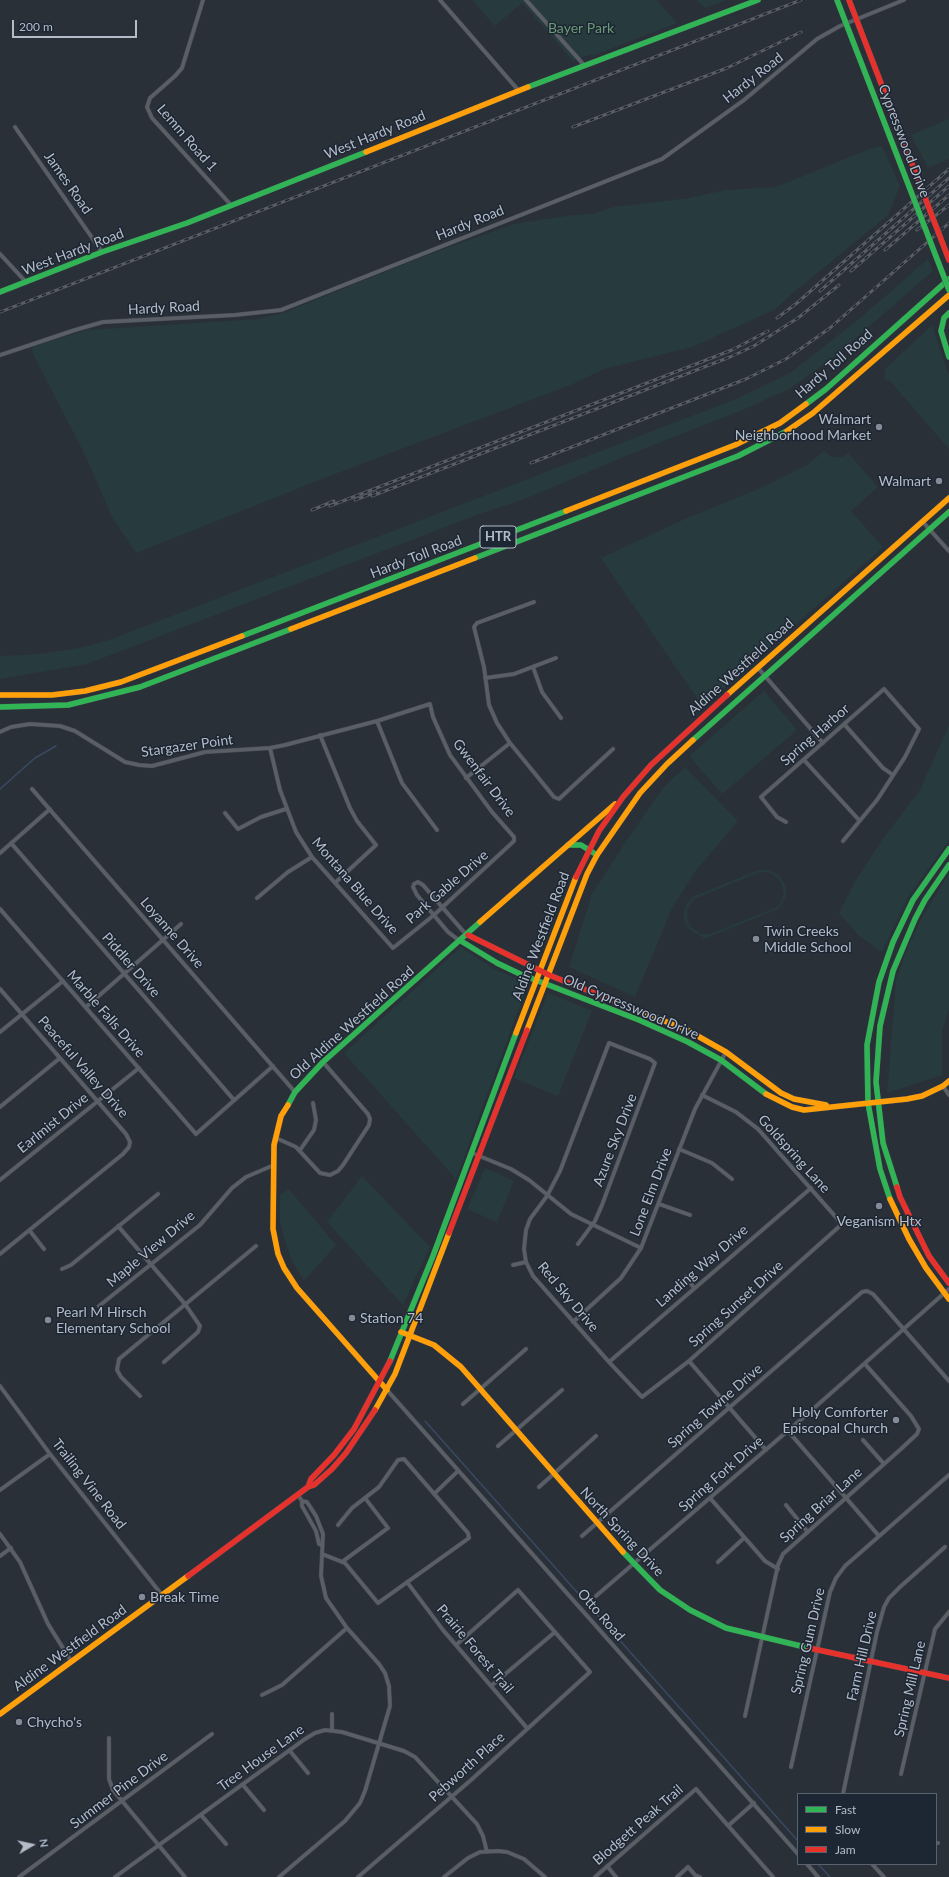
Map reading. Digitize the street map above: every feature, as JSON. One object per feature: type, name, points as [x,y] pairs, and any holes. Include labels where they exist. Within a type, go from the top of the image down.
[{"type":"main road","name":"West Hardy Road","points":[[0,292],[102,252],[231,205],[584,65],[758,0]]},
{"type":"main road","name":"Cypresswood Drive","points":[[837,0],[949,290]]},
{"type":"main road","name":"Cypresswood Drive","points":[[849,0],[949,260]]},
{"type":"main road","name":"Hardy Toll Road","points":[[0,695],[52,695],[85,691],[121,682],[363,590],[734,445],[780,423],[826,389],[949,279]]},
{"type":"main road","name":"Hardy Toll Road","points":[[0,707],[68,705],[140,687],[738,456],[792,429],[813,413],[949,295]]},
{"type":"main road","points":[[949,313],[944,318],[941,331],[949,357]]},
{"type":"main road","name":"Aldine Westfield Road","points":[[308,1487],[312,1479],[334,1455],[354,1429],[380,1382],[454,1202],[567,898],[588,850],[599,831],[623,797],[651,765],[860,576],[949,498]]},
{"type":"main road","name":"Aldine Westfield Road","points":[[0,1714],[298,1494],[308,1487],[314,1486],[332,1469],[346,1452],[363,1430],[387,1390],[410,1336],[576,902],[587,874],[597,855],[640,793],[685,748],[949,512]]},
{"type":"main road","points":[[860,576],[867,585]]},
{"type":"main road","points":[[679,740],[685,748]]},
{"type":"main road","name":"Old Aldine Westfield Road","points":[[387,1390],[300,1292],[284,1268],[274,1238],[274,1165],[276,1138],[281,1116],[295,1092],[323,1062],[623,797]]},
{"type":"main road","points":[[568,845],[581,845],[597,855]]},
{"type":"main road","points":[[949,849],[934,868],[905,913],[879,982],[867,1045],[868,1103],[876,1155],[892,1204],[915,1249],[947,1291],[949,1299]]},
{"type":"main road","points":[[949,865],[925,900],[902,947],[887,992],[880,1026],[877,1063],[878,1103],[884,1143],[901,1200],[930,1256],[949,1282]]},
{"type":"main road","points":[[934,868],[942,875]]},
{"type":"main road","points":[[567,898],[576,902]]},
{"type":"main road","name":"Old Cypresswood Drive","points":[[468,935],[549,975],[687,1030],[726,1052],[781,1093],[794,1099],[832,1106]]},
{"type":"main road","name":"Old Cypresswood Drive","points":[[461,941],[498,963],[536,980],[639,1020],[688,1042],[721,1060],[770,1097],[792,1107],[804,1110],[832,1106],[878,1103],[922,1096],[943,1086],[949,1081]]},
{"type":"main road","points":[[893,942],[902,947]]},
{"type":"main road","points":[[639,1020],[643,1012]]},
{"type":"main road","points":[[870,1023],[880,1026]]},
{"type":"main road","points":[[511,1048],[519,1052]]},
{"type":"main road","points":[[744,1077],[750,1069]]},
{"type":"main road","points":[[492,1101],[499,1104]]},
{"type":"main road","points":[[892,1204],[901,1200]]},
{"type":"main road","points":[[454,1202],[460,1205]]},
{"type":"main road","points":[[430,1261],[438,1264]]},
{"type":"main road","name":"North Spring Drive","points":[[401,1332],[441,1349],[461,1367],[479,1390],[633,1564],[660,1590],[690,1610],[726,1628],[763,1638],[949,1678]]},
{"type":"street","name":"Lemm Road 1","points":[[203,0],[182,68],[150,98],[147,107],[152,118],[231,205]]},
{"type":"street","points":[[440,0],[519,91]]},
{"type":"street","points":[[526,0],[584,65]]},
{"type":"street","name":"Hardy Road","points":[[0,355],[103,322],[235,315],[281,310],[662,159],[744,100],[817,39],[840,26],[904,0]]},
{"type":"street","name":"James Road","points":[[15,127],[102,252]]},
{"type":"street","points":[[0,254],[26,282]]},
{"type":"street","points":[[922,521],[949,551]]},
{"type":"street","points":[[534,602],[478,623],[474,627],[492,713],[510,743],[554,797],[559,799],[613,749]]},
{"type":"street","points":[[485,678],[514,674],[556,658]]},
{"type":"street","points":[[533,667],[542,692],[562,718]]},
{"type":"street","points":[[758,668],[823,743]]},
{"type":"street","name":"Spring Harbor","points":[[786,822],[777,817],[761,797],[884,689],[919,729],[905,757],[893,776]]},
{"type":"street","name":"Stargazer Point","points":[[0,732],[12,727],[30,724],[60,726],[75,731],[125,762],[143,766],[160,764],[205,752],[270,748],[377,721],[430,704]]},
{"type":"street","name":"Gwenfair Drive","points":[[430,704],[432,714],[443,742],[455,763],[492,812],[512,833],[514,841]]},
{"type":"street","points":[[377,721],[402,783],[436,830]]},
{"type":"street","points":[[843,841],[877,800],[893,776],[883,768],[844,724]]},
{"type":"street","points":[[320,735],[350,808],[357,821],[376,846],[336,882]]},
{"type":"street","points":[[466,778],[510,743]]},
{"type":"street","name":"Montana Blue Drive","points":[[270,748],[280,790],[296,832],[312,857],[336,882],[393,948]]},
{"type":"street","points":[[804,760],[859,820]]},
{"type":"street","name":"Loyanne Drive","points":[[32,789],[295,1092]]},
{"type":"street","points":[[225,813],[238,829],[261,817],[286,808]]},
{"type":"street","points":[[0,852],[50,809]]},
{"type":"street","name":"Park Gable Drive","points":[[393,948],[434,915],[514,841]]},
{"type":"street","name":"Piddler Drive","points":[[11,843],[234,1100]]},
{"type":"street","points":[[257,898],[288,872],[312,857]]},
{"type":"street","points":[[461,941],[448,932],[414,891],[414,884],[418,882],[423,885],[468,935]]},
{"type":"street","name":"Marble Falls Drive","points":[[0,909],[196,1134],[234,1100]]},
{"type":"street","points":[[86,1007],[182,924]]},
{"type":"street","points":[[0,1032],[63,981]]},
{"type":"street","name":"Peaceful Valley Drive","points":[[0,989],[129,1138],[129,1147],[115,1161],[0,1254]]},
{"type":"street","name":"Azure Sky Drive","points":[[578,1244],[592,1224],[622,1153],[655,1063],[650,1059],[609,1043]]},
{"type":"street","name":"Red Sky Drive","points":[[609,1043],[560,1171],[547,1196],[530,1219],[526,1230],[524,1249],[526,1262],[533,1276],[608,1362],[642,1397]]},
{"type":"street","name":"Lone Elm Drive","points":[[573,1322],[621,1278],[641,1248],[695,1109],[726,1052]]},
{"type":"street","points":[[0,1107],[60,1058]]},
{"type":"street","points":[[276,1138],[291,1144],[300,1150],[320,1173],[324,1175],[334,1174],[343,1165],[369,1125],[370,1119],[368,1114],[323,1062]]},
{"type":"street","points":[[234,1100],[273,1066]]},
{"type":"street","name":"Earlmist Drive","points":[[0,1180],[139,1068]]},
{"type":"street","points":[[943,1086],[949,1095]]},
{"type":"street","name":"Goldspring Lane","points":[[702,1095],[736,1112],[750,1121],[767,1138],[842,1224]]},
{"type":"street","points":[[300,1150],[314,1130],[316,1120],[313,1103]]},
{"type":"street","points":[[680,1150],[712,1163],[732,1179]]},
{"type":"street","points":[[472,1153],[511,1169],[523,1176],[571,1214],[641,1248]]},
{"type":"street","name":"Maple View Drive","points":[[99,1306],[200,1225],[232,1188],[246,1177],[274,1165]]},
{"type":"street","name":"Landing Way Drive","points":[[608,1362],[810,1188]]},
{"type":"street","points":[[62,1269],[71,1265],[158,1194]]},
{"type":"street","points":[[659,1204],[690,1216]]},
{"type":"street","name":"Spring Sunset Drive","points":[[642,1397],[689,1361],[842,1224]]},
{"type":"street","points":[[118,1226],[185,1304],[200,1326],[198,1332],[164,1362]]},
{"type":"street","points":[[30,1231],[44,1249]]},
{"type":"street","points":[[140,1396],[121,1377],[118,1370],[119,1359],[256,1246]]},
{"type":"street","points":[[513,1265],[526,1262]]},
{"type":"street","points":[[686,1277],[694,1288]]},
{"type":"street","name":"Spring Towne Drive","points":[[582,1536],[862,1292],[867,1291],[874,1294],[904,1329]]},
{"type":"street","name":"Spring Fork Drive","points":[[596,1596],[788,1431],[947,1291]]},
{"type":"street","points":[[904,1329],[949,1380]]},
{"type":"street","points":[[463,1404],[526,1349]]},
{"type":"street","points":[[689,1361],[766,1450]]},
{"type":"street","name":"Spring Briar Lane","points":[[746,1716],[778,1569],[783,1554],[917,1434],[919,1429],[916,1423],[865,1364]]},
{"type":"street","name":"Trailing Vine Road","points":[[0,1386],[50,1454],[162,1595]]},
{"type":"street","name":"Otto Road","points":[[387,1390],[797,1853]]},
{"type":"street","points":[[498,1446],[562,1390]]},
{"type":"street","points":[[788,1431],[879,1536]]},
{"type":"street","points":[[539,1487],[596,1436]]},
{"type":"street","points":[[863,1440],[884,1464]]},
{"type":"street","points":[[0,1490],[50,1454]]},
{"type":"street","points":[[322,1554],[342,1562],[350,1568],[378,1603],[469,1538],[469,1536],[404,1459],[400,1459],[378,1487],[338,1525]]},
{"type":"street","points":[[434,1494],[458,1471]]},
{"type":"street","name":"Spring Gum Drive","points":[[791,1767],[830,1592],[836,1578],[845,1566],[949,1475]]},
{"type":"street","points":[[298,1494],[302,1501],[302,1506],[316,1531],[319,1544],[322,1545]]},
{"type":"street","points":[[342,1562],[388,1528],[365,1498]]},
{"type":"street","points":[[710,1498],[764,1561],[778,1569]]},
{"type":"street","points":[[279,1877],[345,1821],[355,1810],[364,1794],[390,1706],[388,1682],[380,1664],[347,1628],[324,1594],[321,1576],[322,1545],[324,1543],[320,1525],[307,1502],[302,1501]]},
{"type":"street","points":[[786,1505],[807,1531]]},
{"type":"street","points":[[0,1534],[11,1548],[26,1574],[48,1624],[71,1661]]},
{"type":"street","points":[[718,1562],[744,1538]]},
{"type":"street","name":"Farm Hill Drive","points":[[843,1793],[847,1766],[881,1617],[889,1598],[946,1547]]},
{"type":"street","points":[[0,1556],[11,1548]]},
{"type":"street","name":"Prairie Forest Trail","points":[[407,1582],[456,1645],[527,1728]]},
{"type":"street","points":[[456,1645],[518,1590],[556,1632],[491,1686]]},
{"type":"street","name":"Spring Mill Lane","points":[[901,1774],[935,1629],[949,1612]]},
{"type":"street","points":[[262,1695],[282,1685],[347,1628]]},
{"type":"street","name":"Pebworth Place","points":[[358,1877],[590,1672],[556,1632]]},
{"type":"street","points":[[332,1714],[332,1730]]},
{"type":"street","name":"Tree House Lane","points":[[116,1877],[315,1733],[332,1730],[380,1743],[404,1751],[415,1757],[477,1824],[483,1836],[487,1852]]},
{"type":"street","name":"Summer Pine Drive","points":[[20,1877],[212,1734]]},
{"type":"street","points":[[109,1738],[109,1779],[113,1790],[185,1877]]},
{"type":"street","points":[[290,1751],[308,1773]]},
{"type":"street","points":[[243,1785],[264,1810]]},
{"type":"street","name":"Blodgett Peak Trail","points":[[595,1877],[696,1789],[728,1825]]},
{"type":"street","points":[[364,1794],[369,1796]]},
{"type":"street","points":[[754,1803],[728,1825],[773,1877]]},
{"type":"street","points":[[201,1815],[226,1844]]},
{"type":"street","points":[[444,1877],[468,1858],[487,1852],[507,1852],[515,1855],[531,1864],[545,1877]]},
{"type":"street","points":[[808,1865],[818,1877]]},
{"type":"street","points":[[873,1865],[884,1877]]},
{"type":"street","points":[[607,1866],[616,1877]]},
{"type":"street","points":[[677,1877],[688,1867],[695,1876],[700,1877]]},
{"type":"green space","name":"Bayer Park","points":[[472,0],[657,0],[677,23],[592,56],[591,54],[573,61],[522,3],[495,26]]},
{"type":"green space","points":[[696,0],[727,0],[705,8]]},
{"type":"green space","points":[[949,119],[949,159],[928,168],[911,135]]},
{"type":"green space","points":[[882,146],[900,186],[888,215],[774,310],[692,347],[604,369],[573,384],[327,477],[136,553],[113,519],[85,455],[32,352],[33,346],[88,330],[257,319],[283,313],[427,255],[514,224],[573,215],[593,214],[614,207],[689,198],[726,190],[776,187],[872,148]]},
{"type":"green space","points":[[928,259],[933,271],[834,357],[789,389],[740,411],[628,455],[525,499],[482,513],[87,664],[0,679],[0,656],[40,654],[84,647],[112,639],[736,399],[790,373],[860,318]]},
{"type":"green space","points":[[932,325],[949,376],[949,449],[890,381],[884,379],[886,368]]},
{"type":"green space","points":[[824,451],[831,457],[842,457],[848,453],[878,487],[851,511],[883,547],[703,707],[601,558],[685,519],[763,487],[807,465]]},
{"type":"green space","points":[[764,691],[797,730],[722,794],[689,756]]},
{"type":"green space","points":[[949,725],[949,840],[908,897],[882,952],[858,935],[839,913],[856,880],[882,840],[920,790]]},
{"type":"green space","points":[[685,767],[738,821],[698,868],[673,906],[635,997],[569,967],[592,894],[663,788]]},
{"type":"green space","points":[[767,869],[779,875],[786,887],[786,897],[778,909],[704,939],[689,929],[684,919],[684,912],[686,905],[692,897],[756,871]],"holes":[[[760,872],[772,873],[781,882],[784,894],[777,907],[710,934],[701,934],[691,927],[688,922],[687,912],[688,907],[694,899]]]},
{"type":"green space","points":[[949,874],[949,1010],[942,1030],[942,1075],[887,1093],[896,981],[905,955],[920,921]]},
{"type":"green space","points":[[461,947],[492,968],[528,984],[456,1179],[344,1053]]},
{"type":"green space","points":[[548,993],[592,1011],[558,1096],[514,1078]]},
{"type":"green space","points":[[485,1168],[514,1181],[497,1222],[467,1209]]},
{"type":"green space","points":[[362,1176],[430,1247],[403,1305],[327,1222]]},
{"type":"green space","points":[[289,1189],[336,1245],[304,1281],[292,1261],[280,1221],[280,1195]]},
{"type":"waterway","points":[[0,789],[35,758],[56,746]]},
{"type":"waterway","points":[[425,1421],[797,1840]]},
{"type":"waterway","points":[[819,1865],[830,1877]]},
{"type":"railway","points":[[0,312],[801,0]]},
{"type":"railway","points":[[573,127],[727,68],[801,32]]},
{"type":"railway","points":[[777,318],[797,303],[949,169]]},
{"type":"railway","points":[[820,291],[949,178]]},
{"type":"railway","points":[[851,271],[949,186]]},
{"type":"railway","points":[[885,250],[949,195]]},
{"type":"railway","points":[[917,230],[949,205]]},
{"type":"railway","points":[[531,463],[746,379],[786,359],[830,328],[949,223]]},
{"type":"railway","points":[[372,496],[730,357],[754,346],[798,318],[839,285]]},
{"type":"railway","points":[[330,506],[732,350],[768,331]]},
{"type":"railway","points":[[355,500],[376,492]]},
{"type":"railway","points":[[312,510],[334,501]]},
{"type":"traffic: fast","points":[[528,87],[758,0]]},
{"type":"traffic: fast","points":[[837,0],[949,290]]},
{"type":"traffic: fast","points":[[0,292],[102,252],[187,223],[366,152]]},
{"type":"traffic: fast","points":[[806,404],[826,389],[949,279]]},
{"type":"traffic: fast","points":[[949,313],[944,318],[941,331],[949,357]]},
{"type":"traffic: fast","points":[[475,558],[738,456],[787,431]]},
{"type":"traffic: fast","points":[[242,636],[566,511]]},
{"type":"traffic: fast","points":[[693,740],[949,512]]},
{"type":"traffic: fast","points":[[0,707],[68,705],[140,687],[291,629]]},
{"type":"traffic: fast","points":[[568,845],[581,845],[597,855]]},
{"type":"traffic: fast","points":[[890,1199],[880,1169],[868,1103],[867,1045],[879,982],[893,942],[913,900],[949,849]]},
{"type":"traffic: fast","points":[[897,1187],[883,1143],[876,1082],[880,1026],[893,971],[915,919],[925,900],[949,865]]},
{"type":"traffic: fast","points":[[288,1105],[295,1092],[323,1062],[480,922]]},
{"type":"traffic: fast","points":[[461,941],[497,963],[520,974],[639,1020],[688,1042],[721,1060],[766,1094]]},
{"type":"traffic: fast","points":[[390,1361],[433,1256],[516,1033]]},
{"type":"traffic: fast","points":[[623,1552],[660,1590],[690,1610],[726,1628],[809,1648]]},
{"type":"traffic: slow","points":[[366,152],[528,87]]},
{"type":"traffic: slow","points":[[787,431],[813,413],[949,295]]},
{"type":"traffic: slow","points":[[566,511],[735,445],[780,423],[806,404]]},
{"type":"traffic: slow","points":[[727,695],[949,498]]},
{"type":"traffic: slow","points":[[291,629],[475,558]]},
{"type":"traffic: slow","points":[[0,695],[52,695],[85,691],[121,682],[242,636]]},
{"type":"traffic: slow","points":[[527,1030],[587,874],[597,855],[640,793],[667,764],[693,740]]},
{"type":"traffic: slow","points":[[480,922],[615,804]]},
{"type":"traffic: slow","points":[[516,1033],[576,877]]},
{"type":"traffic: slow","points":[[619,1003],[687,1030],[726,1052],[781,1093],[794,1099],[826,1105]]},
{"type":"traffic: slow","points":[[766,1094],[792,1107],[804,1110],[907,1099],[922,1096],[943,1086],[949,1081]]},
{"type":"traffic: slow","points":[[288,1105],[281,1116],[274,1145],[273,1229],[278,1254],[284,1268],[297,1288],[387,1390]]},
{"type":"traffic: slow","points":[[890,1199],[909,1239],[926,1268],[949,1299]]},
{"type":"traffic: slow","points":[[375,1410],[395,1374],[449,1233]]},
{"type":"traffic: slow","points":[[401,1332],[434,1345],[461,1367],[623,1552]]},
{"type":"traffic: slow","points":[[0,1714],[188,1576]]},
{"type":"traffic: jam","points":[[849,0],[949,260]]},
{"type":"traffic: jam","points":[[576,877],[599,831],[623,797],[651,765],[727,695]]},
{"type":"traffic: jam","points":[[468,935],[549,975],[619,1003]]},
{"type":"traffic: jam","points":[[449,1233],[527,1030]]},
{"type":"traffic: jam","points":[[897,1187],[900,1197],[929,1256],[949,1283]]},
{"type":"traffic: jam","points":[[308,1487],[311,1479],[334,1455],[354,1429],[390,1361]]},
{"type":"traffic: jam","points":[[188,1576],[308,1487],[314,1485],[332,1469],[346,1453],[375,1410]]},
{"type":"traffic: jam","points":[[809,1648],[949,1678]]},
{"type":"place","name":"Walmart Neighborhood Market","points":[[879,427]]},
{"type":"place","name":"Walmart","points":[[939,481]]},
{"type":"place","name":"Twin Creeks Middle School","points":[[756,939]]},
{"type":"place","name":"Veganism Htx","points":[[879,1206]]},
{"type":"place","name":"Station 74","points":[[352,1318]]},
{"type":"place","name":"Pearl M Hirsch Elementary School","points":[[48,1320]]},
{"type":"place","name":"Holy Comforter Episcopal Church","points":[[896,1420]]},
{"type":"place","name":"Break Time","points":[[142,1597]]},
{"type":"place","name":"Chycho's","points":[[19,1722]]}]
